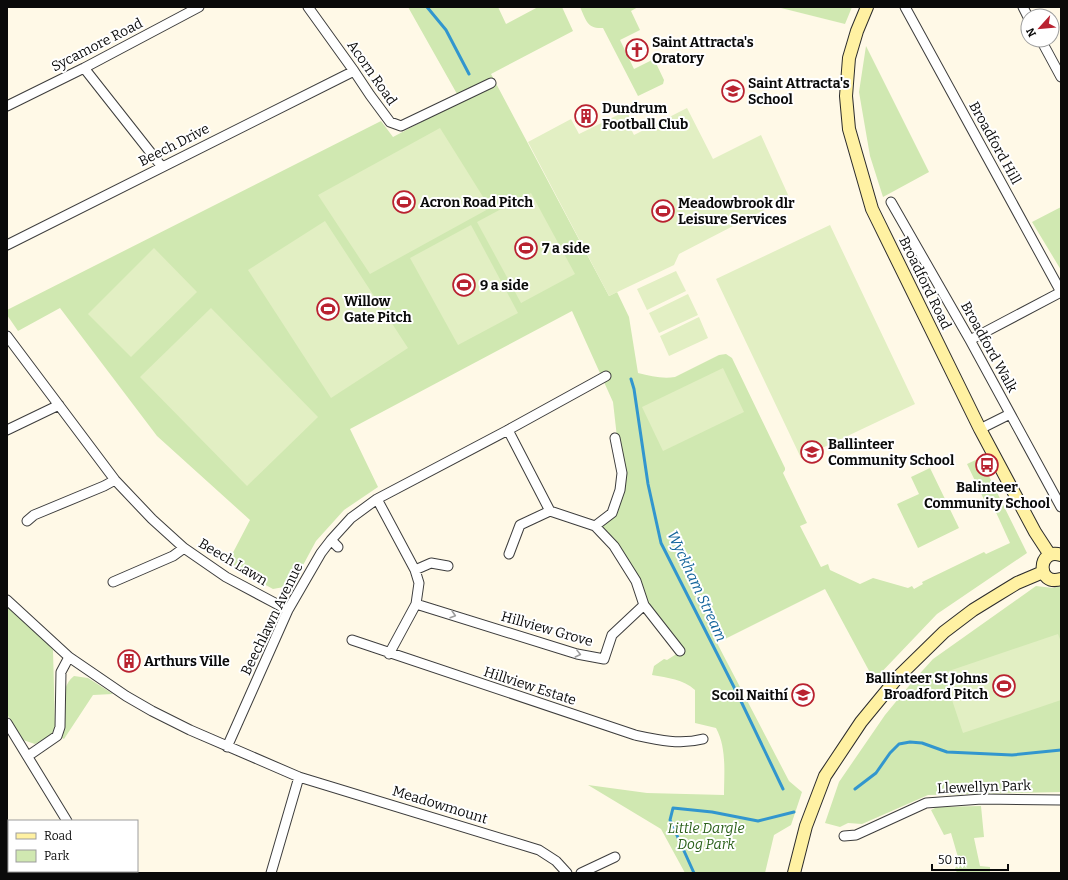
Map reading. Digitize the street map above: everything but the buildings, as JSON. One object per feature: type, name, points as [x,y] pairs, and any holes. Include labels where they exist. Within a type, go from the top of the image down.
[{"type":"street","name":"Sycamore Road","points":[[7,106],[84,68],[199,7]]},
{"type":"street","name":"Acorn Road","points":[[308,7],[390,122],[401,126],[491,83]]},
{"type":"street","name":"Broadford Road","points":[[867,7],[852,45],[847,68],[847,111],[849,128],[865,189],[875,217],[980,429],[1035,532],[1055,555]]},
{"type":"street","name":"Broadford Hill","points":[[905,7],[1061,292]]},
{"type":"street","points":[[1045,48],[1061,77]]},
{"type":"street","points":[[84,68],[162,167]]},
{"type":"street","name":"Beech Drive","points":[[7,245],[354,71]]},
{"type":"street","name":"Broadford Walk","points":[[891,202],[970,340],[1061,507]]},
{"type":"street","points":[[970,340],[1061,292]]},
{"type":"street","name":"Beech Lawn","points":[[7,336],[115,480],[152,519],[184,548],[226,577],[288,610]]},
{"type":"street","points":[[389,654],[416,604],[419,584],[415,570],[377,499],[508,430],[606,376]]},
{"type":"street","points":[[7,430],[59,405]]},
{"type":"street","points":[[980,429],[1010,414]]},
{"type":"street","points":[[508,430],[550,510],[595,526],[614,546],[636,581],[644,605],[680,651]]},
{"type":"street","points":[[595,526],[612,513],[620,490],[622,473],[614,438]]},
{"type":"street","points":[[27,521],[34,515],[115,480]]},
{"type":"street","name":"Beechlawn Avenue","points":[[227,747],[288,610],[321,553],[351,518],[377,499]]},
{"type":"street","points":[[509,554],[520,525],[550,510]]},
{"type":"street","points":[[331,540],[338,547]]},
{"type":"street","name":"Beech Lawn","points":[[113,582],[173,556],[184,548]]},
{"type":"street","points":[[1055,555],[1046,557],[1042,564],[1043,572],[1052,580],[1061,579]]},
{"type":"street","points":[[415,570],[431,563],[448,566]]},
{"type":"street","points":[[794,873],[806,826],[825,776],[861,722],[898,677],[944,632],[973,610],[1005,590],[1031,576],[1043,572]]},
{"type":"street","name":"Meadowmount","points":[[7,600],[69,657],[152,712],[227,747],[299,777],[539,850],[556,861],[567,873]]},
{"type":"street","name":"Hillview Grove","points":[[416,604],[578,654],[604,659],[612,635],[644,605]]},
{"type":"street","name":"Hillview Estate","points":[[352,640],[389,654],[635,736],[688,743],[702,739]]},
{"type":"street","points":[[28,756],[57,736],[60,727],[61,672],[69,657]]},
{"type":"street","points":[[7,723],[66,820]]},
{"type":"street","points":[[271,873],[299,777]]},
{"type":"street","name":"Llewellyn Park","points":[[844,836],[856,835],[926,803],[982,799],[1061,800]]},
{"type":"street","points":[[581,873],[615,857]]},
{"type":"green space","name":"Little Dargle Dog Park","points":[[408,7],[498,7],[506,24],[538,7],[562,7],[573,31],[491,74],[609,296],[617,292],[629,317],[638,373],[670,378],[675,377],[719,355],[726,354],[732,358],[785,468],[783,473],[807,523],[800,526],[821,567],[828,564],[830,570],[860,584],[873,578],[908,588],[912,586],[914,589],[923,584],[922,582],[984,552],[986,554],[1010,543],[994,508],[989,510],[967,464],[980,458],[1027,553],[937,614],[874,680],[825,589],[717,643],[789,781],[802,792],[791,825],[774,835],[765,873],[685,873],[661,829],[588,785],[647,793],[724,795],[724,761],[722,744],[716,728],[695,723],[695,690],[680,681],[652,675],[654,666],[664,659],[667,660],[678,653],[660,628],[635,580],[598,527],[623,490],[613,402],[572,311],[350,429],[378,487],[344,510],[316,541],[294,582],[284,587],[273,589],[227,564],[250,520],[157,436],[60,308],[18,331],[7,315],[7,310],[381,121],[393,137],[461,101]]},
{"type":"green space","points":[[580,7],[638,7],[631,11],[640,30],[620,40],[634,69],[654,59],[664,80],[663,84],[638,96],[603,28],[590,25]]},
{"type":"green space","points":[[780,7],[852,7],[845,24]]},
{"type":"green space","points":[[866,46],[929,172],[883,197],[870,156],[859,92]]},
{"type":"green space","name":"Meadowbrook dlr Leisure Services","points":[[687,108],[713,159],[761,135],[789,197],[679,254],[674,265],[609,296],[528,142],[571,119],[579,134],[628,110],[631,129],[634,135]]},
{"type":"green space","name":"Acron Road Pitch","points":[[440,128],[490,208],[370,274],[318,195]]},
{"type":"green space","name":"7 a side","points":[[531,193],[575,274],[521,303],[477,222]]},
{"type":"green space","points":[[1061,207],[1061,270],[1032,222]]},
{"type":"green space","name":"Willow Gate Pitch","points":[[325,221],[408,348],[331,398],[248,270]]},
{"type":"green space","name":"9 a side","points":[[471,225],[518,313],[458,345],[410,258]]},
{"type":"green space","points":[[830,225],[915,404],[801,458],[716,279]]},
{"type":"green space","points":[[154,248],[197,292],[131,357],[88,314]]},
{"type":"green space","points":[[676,271],[686,291],[647,310],[637,289]]},
{"type":"green space","points":[[688,294],[698,315],[659,333],[649,313]]},
{"type":"green space","points":[[211,308],[318,417],[247,486],[140,377]]},
{"type":"green space","points":[[699,317],[708,338],[669,356],[660,336]]},
{"type":"green space","points":[[723,368],[744,412],[663,451],[642,407]]},
{"type":"green space","points":[[930,468],[959,528],[918,548],[897,504],[919,494],[911,477]]},
{"type":"green space","points":[[1036,586],[1053,588],[1061,586],[1061,792],[928,795],[862,824],[848,823],[840,827],[825,823],[839,782],[885,715],[913,681],[933,659]]},
{"type":"green space","points":[[7,606],[53,650],[55,727],[51,736],[35,744],[23,740],[7,714]]},
{"type":"green space","name":"Ballinteer St Johns Broadford Pitch","points":[[1058,634],[1061,642],[1061,700],[963,733],[943,673]]},
{"type":"green space","points":[[74,676],[88,678],[113,694],[93,695],[64,739],[62,738],[64,730],[65,689]]},
{"type":"green space","points":[[981,806],[984,837],[974,838],[980,866],[990,867],[990,873],[957,873],[955,868],[960,864],[951,833],[944,835],[931,810],[937,807]]},
{"type":"waterway","name":"Wyckham Stream","points":[[427,7],[446,30],[469,74]]},
{"type":"waterway","name":"Wyckham Stream","points":[[631,379],[634,389],[648,484],[661,543],[738,695],[783,789]]},
{"type":"waterway","points":[[855,789],[876,773],[890,753],[899,744],[910,742],[922,743],[947,752],[1012,755],[1061,750]]},
{"type":"waterway","points":[[694,873],[670,820],[673,808],[712,812],[758,821],[794,812]]},
{"type":"place","name":"Saint Attracta's Oratory","points":[[637,50]]},
{"type":"place","name":"Saint Attracta's School","points":[[733,91]]},
{"type":"place","name":"Dundrum Football Club","points":[[586,116]]},
{"type":"place","name":"Acron Road Pitch","points":[[404,202]]},
{"type":"place","name":"Meadowbrook dlr Leisure Services","points":[[663,211]]},
{"type":"place","name":"7 a side","points":[[526,248]]},
{"type":"place","name":"9 a side","points":[[464,285]]},
{"type":"place","name":"Willow Gate Pitch","points":[[328,309]]},
{"type":"place","name":"Ballinteer Community School","points":[[812,452]]},
{"type":"place","name":"Balinteer Community School","points":[[987,465]]},
{"type":"place","name":"Arthurs Ville","points":[[129,661]]},
{"type":"place","name":"Ballinteer St Johns Broadford Pitch","points":[[1004,686]]},
{"type":"place","name":"Scoil Naithí","points":[[803,695]]}]
